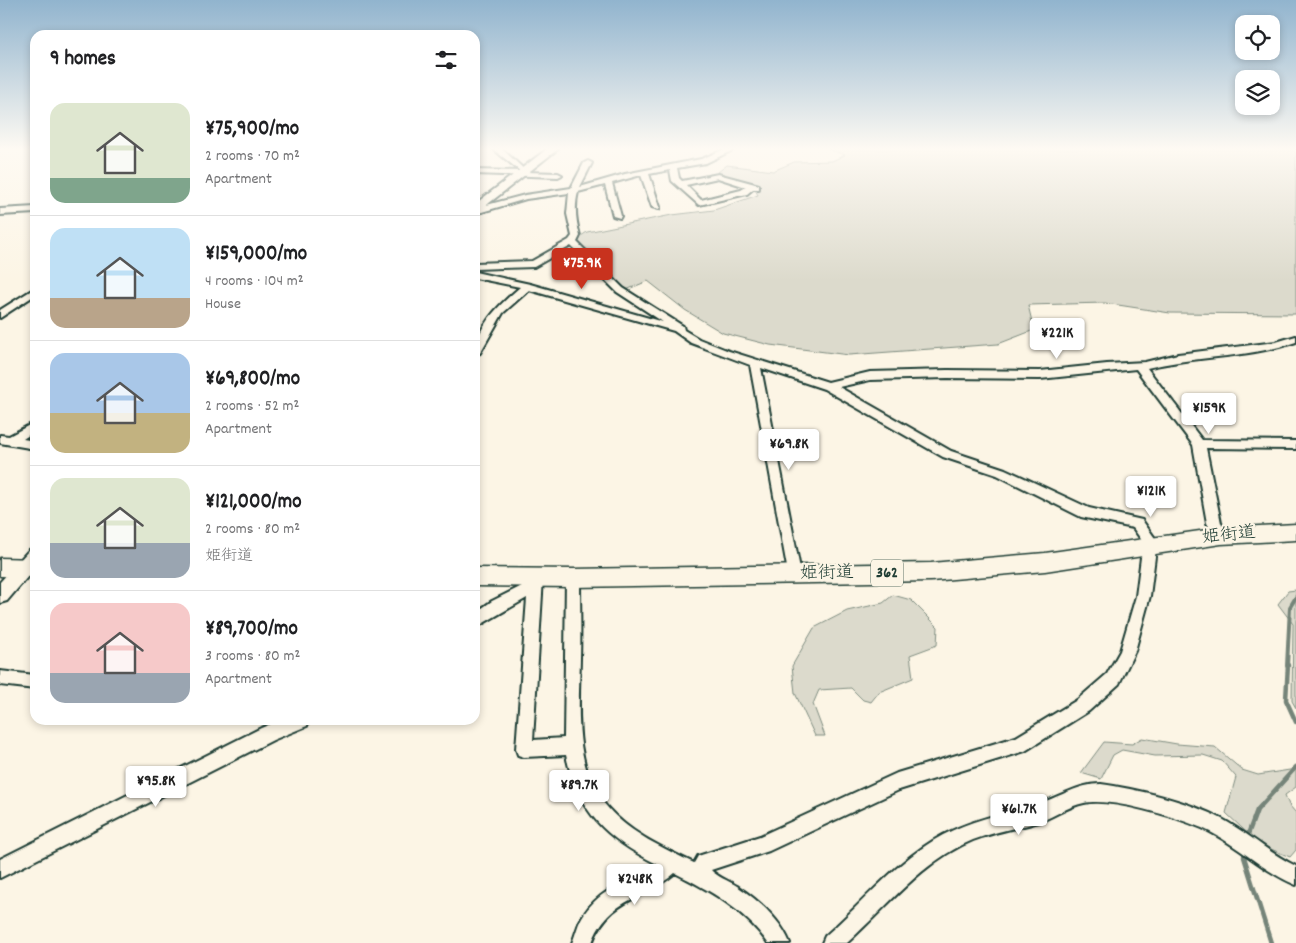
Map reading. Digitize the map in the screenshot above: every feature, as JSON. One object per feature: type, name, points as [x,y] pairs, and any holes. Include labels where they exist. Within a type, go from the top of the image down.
[{"type":"highway","name":"姫街道","points":[[480,576],[535,582],[573,578],[931,572],[984,569],[1045,562],[1221,536],[1296,532]]},
{"type":"highway","points":[[0,567],[30,563]]},
{"type":"main road","points":[[480,206],[496,193]]},
{"type":"main road","points":[[0,595],[30,564]]},
{"type":"street","points":[[480,209],[542,193]]},
{"type":"street","points":[[480,266],[534,264],[572,242],[576,236],[570,211],[574,193]]},
{"type":"street","points":[[611,193],[617,216]]},
{"type":"street","points":[[651,193],[656,207]]},
{"type":"street","points":[[690,193],[699,204],[740,193]]},
{"type":"street","points":[[0,212],[30,210]]},
{"type":"street","points":[[572,242],[620,290],[652,309],[679,328],[679,331]]},
{"type":"street","points":[[480,276],[527,286],[679,331],[712,348],[828,386],[947,454],[1001,472],[1086,513],[1137,524],[1150,541],[1145,584],[1124,662],[1101,692],[1020,745],[897,782],[762,844],[705,863],[697,874]]},
{"type":"street","points":[[480,343],[499,311],[527,286]]},
{"type":"street","points":[[0,316],[30,295]]},
{"type":"street","points":[[828,386],[870,376],[1040,374],[1139,365],[1178,357],[1252,349],[1296,339]]},
{"type":"street","points":[[758,364],[755,366],[794,574]]},
{"type":"street","points":[[1139,365],[1199,444],[1214,522],[1221,536]]},
{"type":"street","points":[[6,440],[30,428]]},
{"type":"street","points":[[6,440],[30,444]]},
{"type":"street","points":[[1199,444],[1296,445]]},
{"type":"street","points":[[573,578],[573,746],[580,776],[592,802],[615,829],[673,863],[720,885],[748,905],[769,926],[780,943]]},
{"type":"street","points":[[535,582],[524,749],[573,746]]},
{"type":"street","points":[[480,618],[535,582]]},
{"type":"street","points":[[0,678],[30,681]]},
{"type":"street","points":[[0,870],[266,734],[288,725]]},
{"type":"street","points":[[832,943],[909,871],[943,846],[968,833],[1043,811],[1091,792],[1112,794],[1205,820],[1218,826],[1277,868],[1296,876]]},
{"type":"street","points":[[582,943],[590,922],[614,897],[658,876],[673,863]]},
{"type":"shaded area","points":[[757,193],[1296,193],[1296,314],[1170,313],[1105,303],[1028,305],[1034,330],[998,344],[849,355],[770,345],[723,333],[685,310],[648,281],[626,290],[575,240],[587,232],[672,215],[714,210],[758,195]]},
{"type":"shaded area","points":[[1296,590],[1296,708],[1292,701],[1293,624],[1278,604],[1288,591]]},
{"type":"shaded area","points":[[893,595],[911,600],[938,627],[937,645],[910,655],[913,678],[879,692],[871,702],[863,700],[851,688],[819,690],[813,704],[825,736],[815,736],[795,693],[792,666],[814,628],[847,611],[883,603]]},
{"type":"shaded area","points":[[1142,738],[1177,744],[1215,747],[1242,770],[1258,775],[1296,769],[1296,787],[1285,795],[1289,805],[1296,813],[1296,850],[1290,857],[1259,844],[1226,813],[1236,777],[1222,761],[1203,755],[1155,756],[1122,750],[1113,755],[1101,779],[1081,773],[1104,742],[1132,744]]},
{"type":"waterway","points":[[1287,666],[1290,607],[1296,597]]},
{"type":"waterway","points":[[1288,665],[1286,700],[1296,722]]},
{"type":"waterway","points":[[1247,837],[1257,810],[1296,767]]},
{"type":"waterway","points":[[1245,850],[1244,857],[1271,943]]}]
